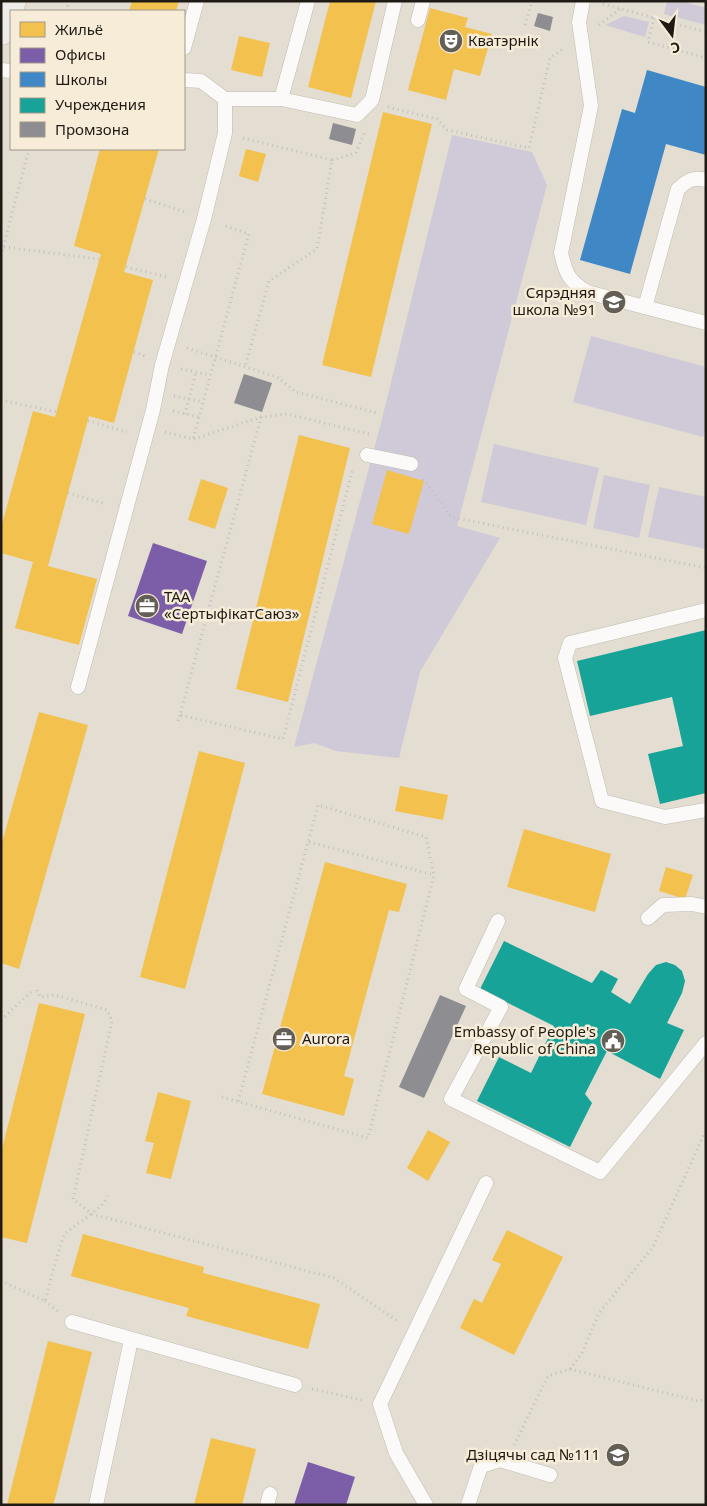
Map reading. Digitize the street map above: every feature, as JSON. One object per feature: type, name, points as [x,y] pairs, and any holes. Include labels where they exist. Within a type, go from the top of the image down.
[{"type":"main road","points":[[1,30],[12,1]]},
{"type":"lane","points":[[185,44],[197,1]]},
{"type":"lane","points":[[282,99],[308,1]]},
{"type":"lane","points":[[185,80],[201,81],[225,99],[282,99],[357,115],[372,100],[394,1]]},
{"type":"lane","points":[[418,20],[423,1]]},
{"type":"lane","points":[[583,1],[580,22],[591,106],[561,253],[565,271],[572,282],[587,292],[706,323]]},
{"type":"lane","points":[[78,687],[225,133],[225,99]]},
{"type":"lane","points":[[645,307],[678,189],[687,180],[698,178],[706,180]]},
{"type":"lane","points":[[361,458],[411,464]]},
{"type":"lane","points":[[706,610],[570,643],[565,658],[602,801],[665,817],[706,810]]},
{"type":"lane","points":[[648,918],[663,905],[692,904],[706,907]]},
{"type":"lane","points":[[498,921],[466,989],[501,1007],[451,1098],[600,1172],[706,1043]]},
{"type":"lane","points":[[426,1505],[396,1453],[380,1404],[486,1183]]},
{"type":"lane","points":[[72,1322],[294,1385]]},
{"type":"lane","points":[[96,1505],[131,1340]]},
{"type":"lane","points":[[468,1505],[481,1466],[500,1460],[550,1476]]},
{"type":"path","points":[[525,25],[532,1]]},
{"type":"path","points":[[602,4],[706,32]]},
{"type":"path","points":[[654,18],[648,42],[706,58]]},
{"type":"path","points":[[385,106],[437,119],[447,130],[529,148],[550,58],[582,37]]},
{"type":"path","points":[[225,133],[332,160],[356,153],[366,126]]},
{"type":"path","points":[[1,256],[29,150]]},
{"type":"path","points":[[245,367],[269,281],[317,250],[332,160]]},
{"type":"path","points":[[145,199],[191,214]]},
{"type":"path","points":[[193,439],[249,234]]},
{"type":"path","points":[[4,247],[99,260]]},
{"type":"path","points":[[126,267],[186,283]]},
{"type":"path","points":[[169,342],[277,377],[296,392],[377,413]]},
{"type":"path","points":[[134,352],[149,357]]},
{"type":"path","points":[[162,365],[210,375]]},
{"type":"path","points":[[185,414],[196,372]]},
{"type":"path","points":[[157,392],[203,402]]},
{"type":"path","points":[[1,400],[57,412]]},
{"type":"path","points":[[153,410],[166,410],[199,417]]},
{"type":"path","points":[[148,428],[193,439],[261,417],[288,414],[372,434]]},
{"type":"path","points":[[178,721],[261,417]]},
{"type":"path","points":[[88,421],[127,432]]},
{"type":"path","points":[[360,442],[362,433]]},
{"type":"path","points":[[180,715],[283,739],[361,458]]},
{"type":"path","points":[[411,464],[451,517],[706,568]]},
{"type":"path","points":[[68,493],[106,504]]},
{"type":"path","points":[[222,1097],[238,1102],[368,1138],[434,876],[426,837],[318,805],[238,1102]]},
{"type":"path","points":[[309,842],[434,876]]},
{"type":"path","points":[[37,990],[40,997],[54,994],[106,1010],[112,1021],[73,1199],[92,1214],[334,1278],[383,1310]]},
{"type":"path","points":[[1,1020],[32,991]]},
{"type":"path","points":[[570,1369],[582,1354],[599,1313],[653,1247],[706,1130]]},
{"type":"path","points":[[1,1281],[46,1301],[65,1234],[92,1214],[106,1201],[107,1196]]},
{"type":"path","points":[[500,1460],[511,1451],[548,1376],[570,1369],[706,1404]]},
{"type":"path","points":[[294,1385],[380,1404]]},
{"type":"path","points":[[698,1401],[706,1400]]},
{"type":"shaded area","points":[[667,1],[681,1],[706,8],[706,25],[664,14]]},
{"type":"shaded area","points":[[624,16],[649,22],[645,37],[605,25]]},
{"type":"shaded area","points":[[452,135],[532,152],[547,185],[457,526],[500,538],[420,672],[399,758],[336,751],[314,743],[294,747],[381,423]]},
{"type":"shaded area","points":[[591,336],[706,367],[706,428],[703,437],[573,402]]},
{"type":"shaded area","points":[[494,444],[599,468],[586,525],[481,502]]},
{"type":"shaded area","points":[[604,475],[650,485],[639,538],[593,528]]},
{"type":"shaded area","points":[[659,487],[706,497],[706,549],[648,537]]},
{"type":"building: Жильё","points":[[132,1],[179,1],[176,10],[129,10]]},
{"type":"building: Жильё","points":[[330,1],[376,1],[351,98],[308,87]]},
{"type":"building: Жильё","points":[[430,8],[468,18],[465,27],[492,34],[480,76],[454,69],[446,100],[408,90]]},
{"type":"building: Жильё","points":[[239,36],[270,43],[262,77],[231,70]]},
{"type":"building: Жильё","points":[[383,112],[432,124],[371,377],[322,365]]},
{"type":"building: Жильё","points":[[246,149],[266,154],[258,182],[239,176]]},
{"type":"building: Жильё","points":[[100,150],[159,150],[124,272],[153,280],[114,423],[89,416],[48,566],[97,579],[79,645],[15,628],[33,562],[1,553],[1,528],[33,411],[55,417],[101,254],[74,246]]},
{"type":"building: Жильё","points":[[299,435],[350,448],[288,702],[236,689]]},
{"type":"building: Жильё","points":[[387,470],[424,481],[409,534],[372,524]]},
{"type":"building: Жильё","points":[[201,479],[228,488],[215,529],[188,520]]},
{"type":"building: Жильё","points":[[39,712],[88,725],[19,969],[1,963],[1,846]]},
{"type":"building: Жильё","points":[[199,751],[245,763],[185,989],[140,977]]},
{"type":"building: Жильё","points":[[400,786],[448,795],[443,820],[395,811]]},
{"type":"building: Жильё","points":[[524,829],[611,854],[595,912],[507,887]]},
{"type":"building: Жильё","points":[[325,862],[407,884],[399,912],[389,910],[344,1076],[354,1079],[344,1116],[262,1094]]},
{"type":"building: Жильё","points":[[666,867],[693,875],[685,899],[659,891]]},
{"type":"building: Жильё","points":[[39,1003],[85,1014],[27,1243],[1,1237],[1,1153]]},
{"type":"building: Жильё","points":[[158,1092],[191,1101],[171,1179],[146,1173],[154,1143],[145,1141]]},
{"type":"building: Жильё","points":[[428,1130],[450,1142],[428,1181],[407,1168]]},
{"type":"building: Жильё","points":[[507,1230],[563,1257],[514,1355],[460,1328],[474,1299],[482,1303],[501,1264],[492,1260]]},
{"type":"building: Жильё","points":[[83,1234],[204,1267],[203,1273],[320,1304],[308,1349],[186,1316],[189,1308],[71,1276]]},
{"type":"building: Жильё","points":[[48,1341],[92,1352],[53,1505],[7,1505]]},
{"type":"building: Жильё","points":[[211,1438],[256,1449],[242,1505],[194,1505]]},
{"type":"building: Офисы","points":[[153,543],[207,561],[182,634],[128,616]]},
{"type":"building: Офисы","points":[[308,1462],[355,1477],[346,1505],[294,1505]]},
{"type":"building: Школы","points":[[647,70],[706,87],[706,155],[666,144],[630,274],[580,260],[622,109],[635,113]]},
{"type":"building: Учреждения","points":[[706,630],[706,793],[660,804],[648,754],[683,746],[672,697],[590,716],[577,661]]},
{"type":"building: Учреждения","name":"Embassy of People's Republic of China","points":[[504,941],[592,983],[601,970],[618,979],[611,992],[630,1004],[648,974],[656,965],[666,962],[675,965],[682,971],[685,981],[682,993],[667,1023],[684,1030],[660,1079],[607,1051],[585,1094],[592,1103],[570,1147],[477,1101],[499,1057],[531,1073],[554,1026],[480,989]]},
{"type":"building: Промзона","points":[[538,13],[553,17],[550,31],[534,26]]},
{"type":"building: Промзона","points":[[333,123],[356,129],[352,145],[329,139]]},
{"type":"building: Промзона","points":[[244,374],[272,383],[262,412],[234,403]]},
{"type":"building: Промзона","points":[[440,995],[466,1006],[424,1098],[399,1087]]},
{"type":"place","name":"Кватэрнік","points":[[451,41]]},
{"type":"place","name":"Сярэдняя школа №91","points":[[614,302]]},
{"type":"place","name":"ТАА «СертыфікатСаюз»","points":[[147,606]]},
{"type":"place","name":"Aurora","points":[[284,1039]]},
{"type":"place","name":"Embassy of People's Republic of China","points":[[613,1041]]},
{"type":"place","name":"Дзіцячы сад №111","points":[[618,1455]]}]
